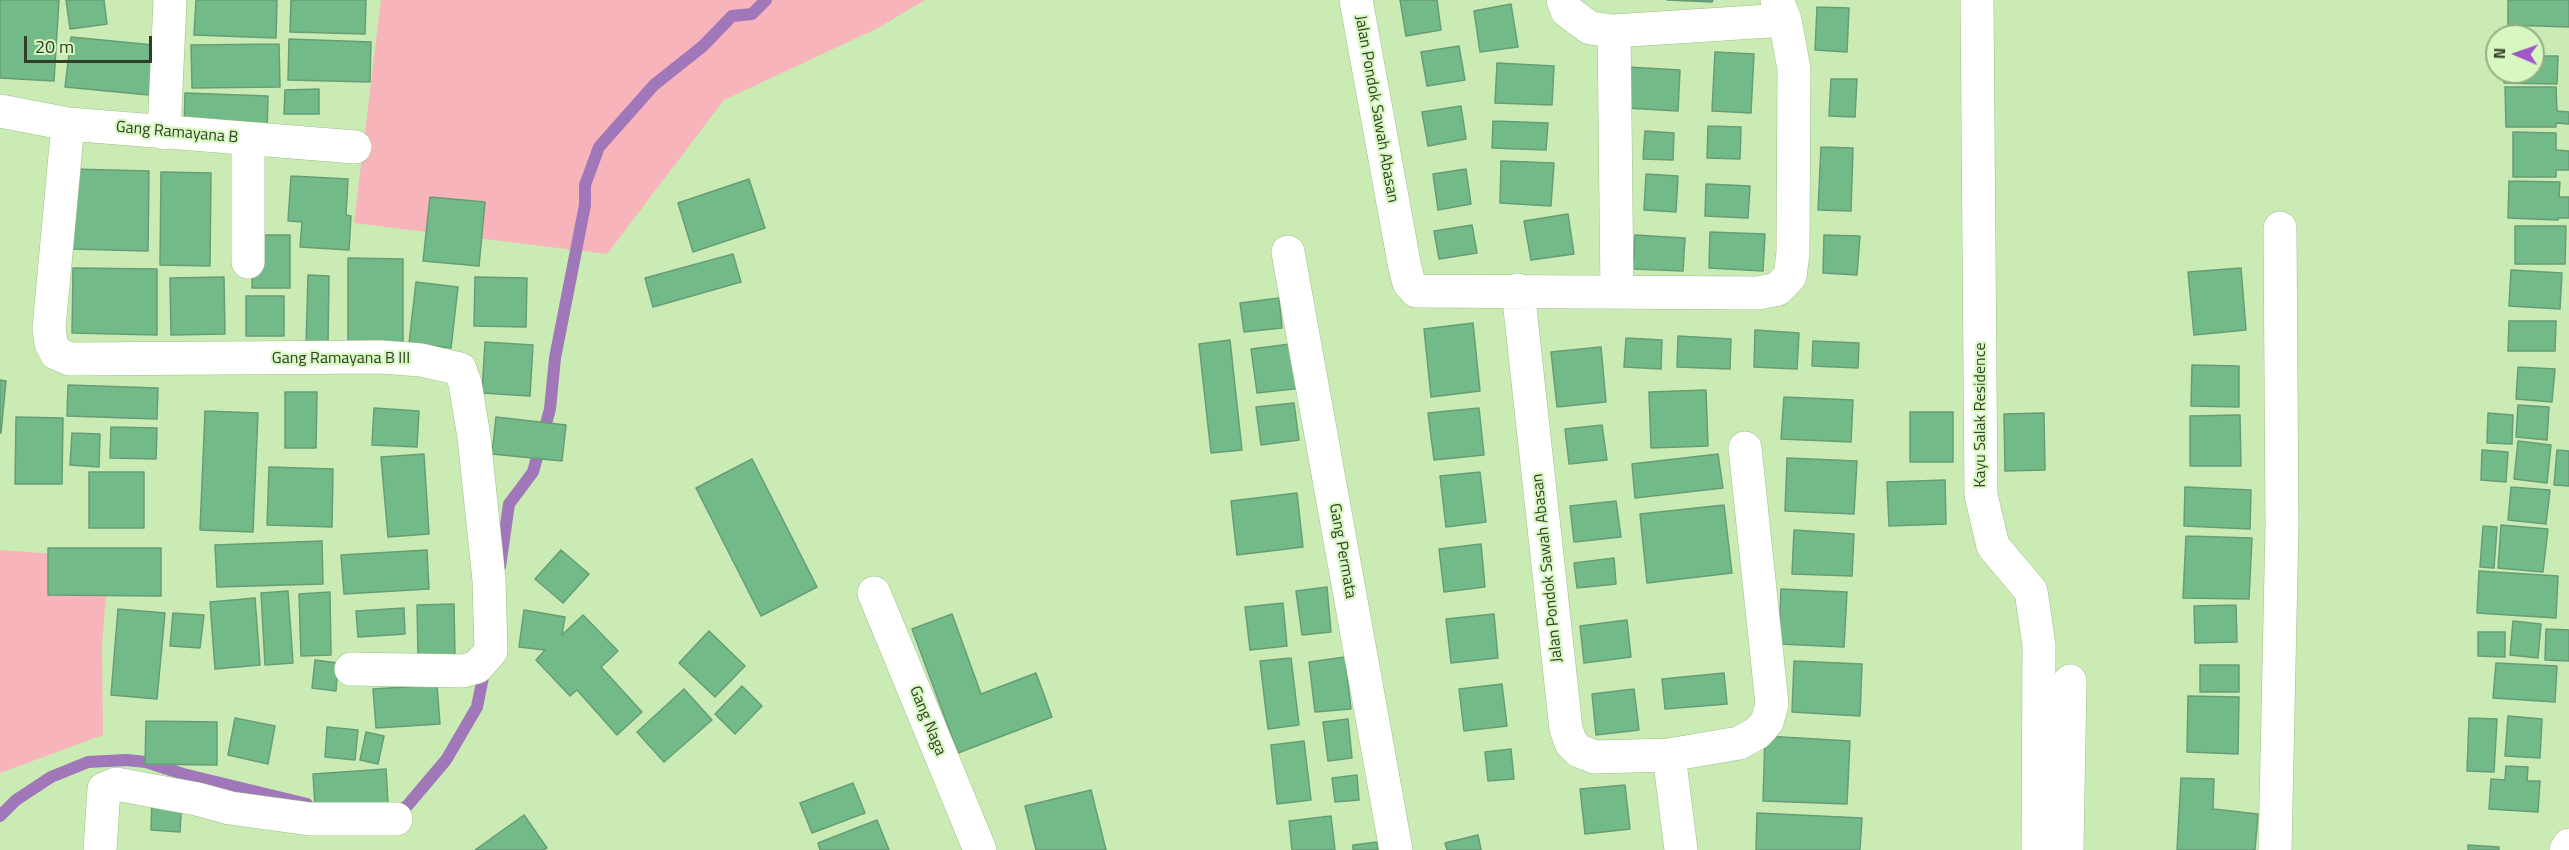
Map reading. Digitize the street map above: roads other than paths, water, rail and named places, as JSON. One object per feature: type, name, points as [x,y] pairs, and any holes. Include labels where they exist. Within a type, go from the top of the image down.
[{"type":"street","points":[[164,133],[170,0]]},
{"type":"street","name":"Jalan Pondok Sawah Abasan","points":[[1356,0],[1409,283],[1416,291],[1758,293],[1778,289],[1790,276],[1793,253],[1794,69],[1781,10],[1614,31],[1590,28],[1567,11],[1563,0]]},
{"type":"street","name":"Kayu Salak Residence","points":[[1977,0],[1981,495],[1994,546],[2031,591],[2039,645],[2038,850]]},
{"type":"street","points":[[1614,31],[1617,291]]},
{"type":"street","name":"Gang Ramayana B","points":[[0,111],[68,124],[355,147]]},
{"type":"street","name":"Gang Ramayana B III","points":[[68,124],[49,328],[51,343],[56,353],[70,359],[381,357],[421,360],[460,369],[465,382],[474,437],[489,580],[490,651],[477,667],[463,671],[351,669]]},
{"type":"street","points":[[248,139],[248,262]]},
{"type":"street","points":[[2275,850],[2282,525],[2280,228]]},
{"type":"street","name":"Gang Permata","points":[[1288,252],[1396,850]]},
{"type":"street","name":"Jalan Pondok Sawah Abasan","points":[[1518,290],[1566,729],[1571,743],[1579,751],[1595,757],[1669,755],[1738,743],[1757,733],[1767,722],[1772,704],[1745,448]]},
{"type":"street","name":"Gang Naga","points":[[874,593],[980,850]]},
{"type":"street","points":[[2067,850],[2070,681]]},
{"type":"street","points":[[1669,755],[1681,850]]},
{"type":"street","points":[[100,850],[104,789],[116,784],[197,799],[230,808],[310,819],[396,819]]},
{"type":"street","points":[[2566,850],[2569,845]]},
{"type":"waterway","points":[[500,567],[509,504],[533,472],[550,409],[555,358],[585,205],[585,185],[599,147],[654,85],[703,46],[732,16],[752,14],[766,0]]},
{"type":"waterway","points":[[394,814],[407,806],[446,760],[477,707],[485,667]]},
{"type":"waterway","points":[[0,816],[16,800],[51,777],[88,762],[126,760],[146,762],[183,774],[307,804]]}]
